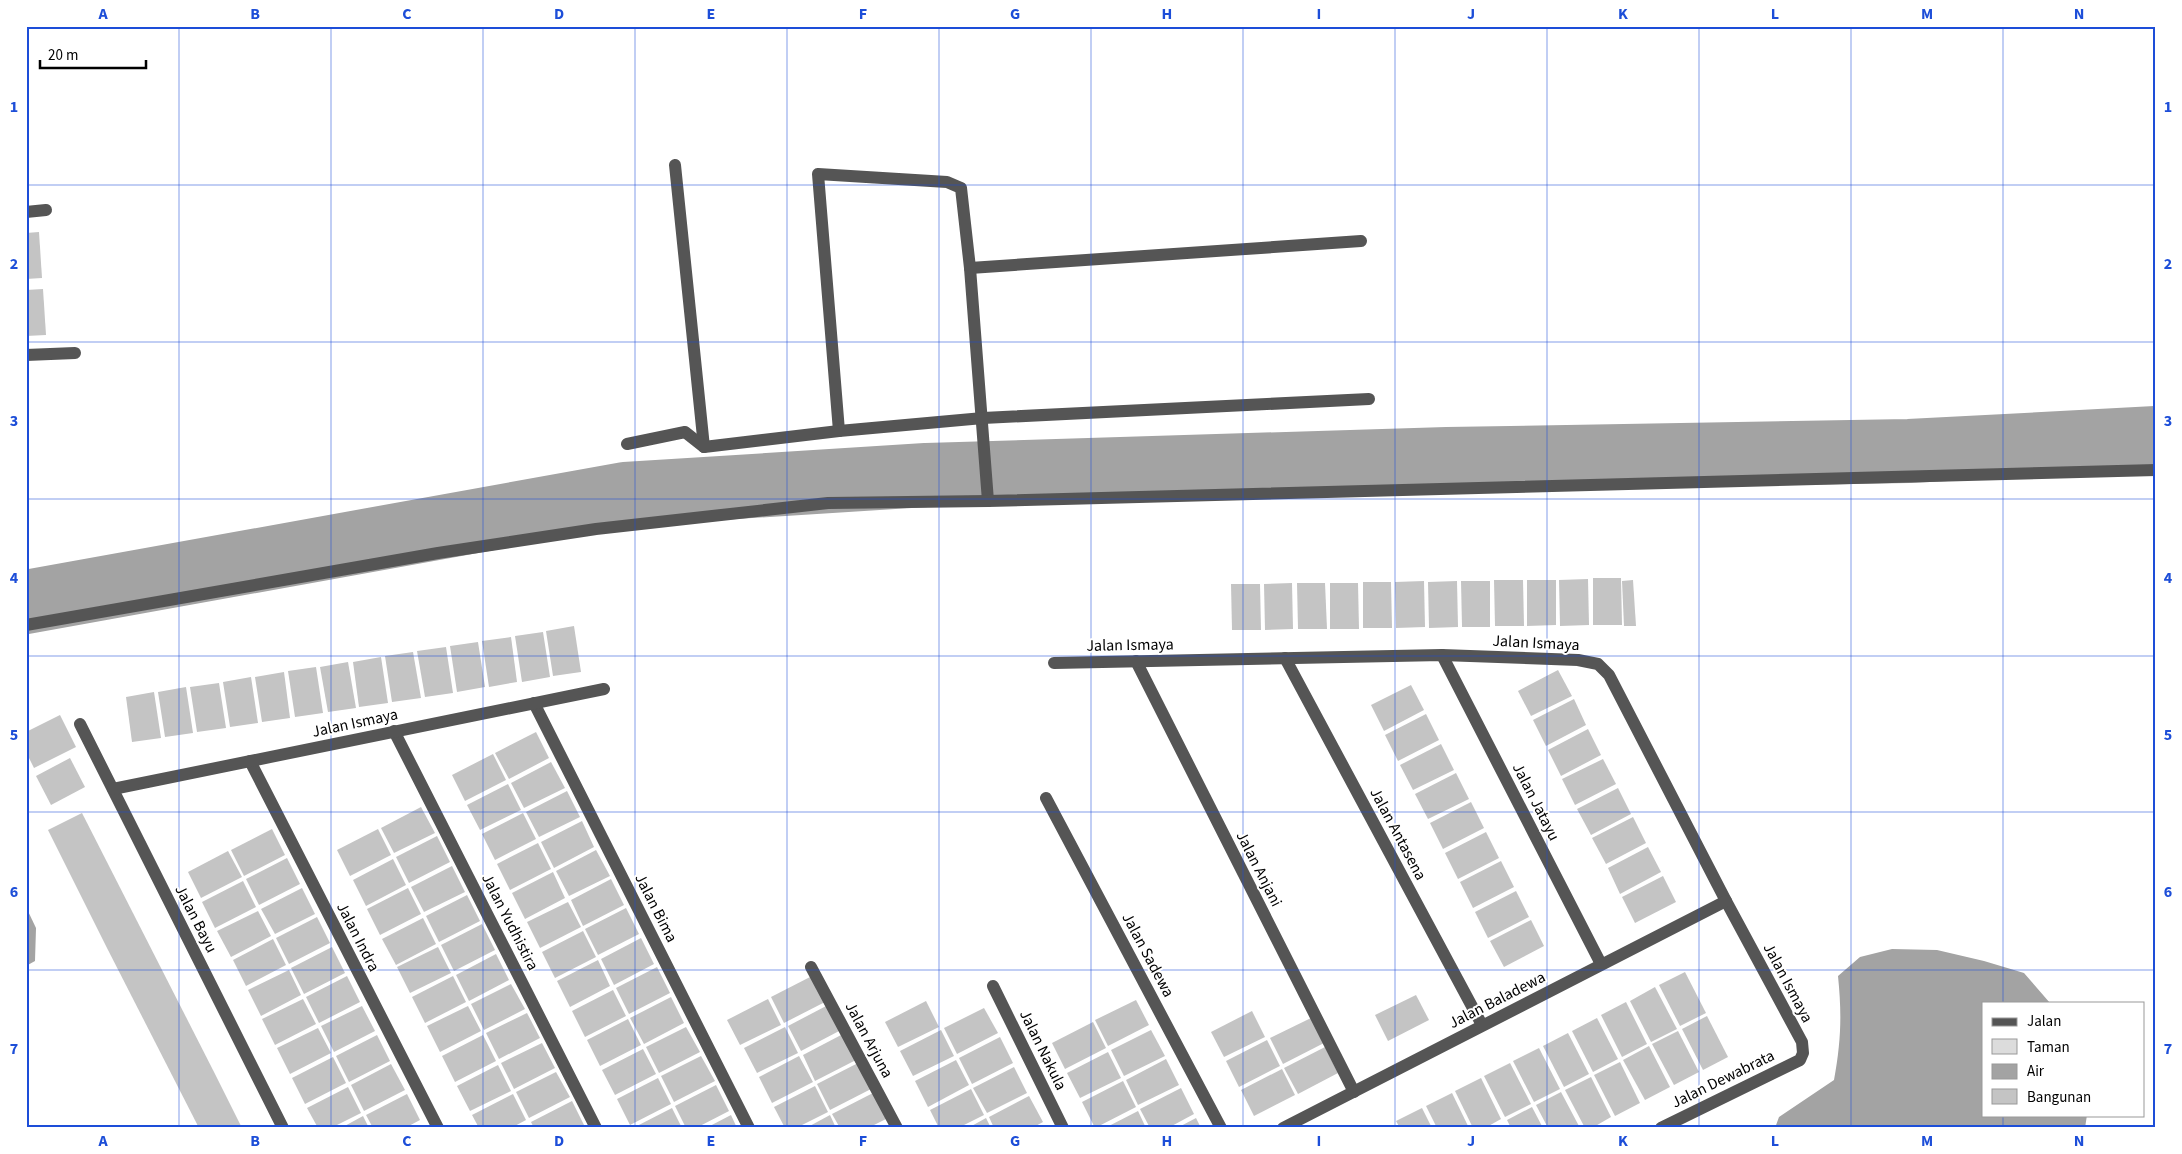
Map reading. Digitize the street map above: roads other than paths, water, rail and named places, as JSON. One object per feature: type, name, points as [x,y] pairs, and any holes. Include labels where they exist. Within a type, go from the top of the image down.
[{"type":"street","points":[[675,165],[704,447]]},
{"type":"street","points":[[839,431],[818,174],[947,182],[961,188],[983,418],[988,501]]},
{"type":"street","points":[[26,212],[46,210]]},
{"type":"street","points":[[970,268],[1360,241]]},
{"type":"street","points":[[26,356],[75,352]]},
{"type":"street","points":[[628,444],[685,432],[704,447],[839,431],[983,418],[1369,399]]},
{"type":"street","points":[[26,625],[438,553],[596,529],[828,503],[988,501],[2156,470]]},
{"type":"street","name":"Jalan Ismaya","points":[[1054,663],[1442,655],[1578,660],[1598,664],[1610,675],[1726,901],[1802,1042],[1804,1053],[1800,1060]]},
{"type":"street","name":"Jalan Jatayu","points":[[1442,655],[1601,964]]},
{"type":"street","name":"Jalan Antasena","points":[[1285,658],[1482,1025]]},
{"type":"street","name":"Jalan Anjani","points":[[1136,661],[1354,1092]]},
{"type":"street","name":"Jalan Ismaya","points":[[113,789],[604,688]]},
{"type":"street","name":"Jalan Bima","points":[[534,703],[749,1128]]},
{"type":"street","name":"Jalan Bayu","points":[[80,724],[282,1128]]},
{"type":"street","name":"Jalan Yudhistira","points":[[394,731],[596,1128]]},
{"type":"street","name":"Jalan Indra","points":[[250,761],[438,1128]]},
{"type":"street","name":"Jalan Sadewa","points":[[1046,798],[1221,1128]]},
{"type":"street","name":"Jalan Baladewa","points":[[1283,1128],[1726,901]]},
{"type":"street","name":"Jalan Arjuna","points":[[811,967],[898,1128]]},
{"type":"street","name":"Jalan Nakula","points":[[993,986],[1063,1128]]},
{"type":"street","name":"Jalan Dewabrata","points":[[1661,1128],[1800,1060]]},
{"type":"water","points":[[26,907],[36,928],[35,961],[26,966]]},
{"type":"water","points":[[1892,949],[1937,950],[2024,973],[2049,1002],[1982,1002],[1982,1116],[2087,1116],[2085,1128],[1775,1128],[1779,1117],[1834,1080],[1840,1028],[1838,976],[1860,957]]},
{"type":"waterway","points":[[26,602],[625,494],[926,475],[1447,459],[1909,451],[2156,438]]}]
